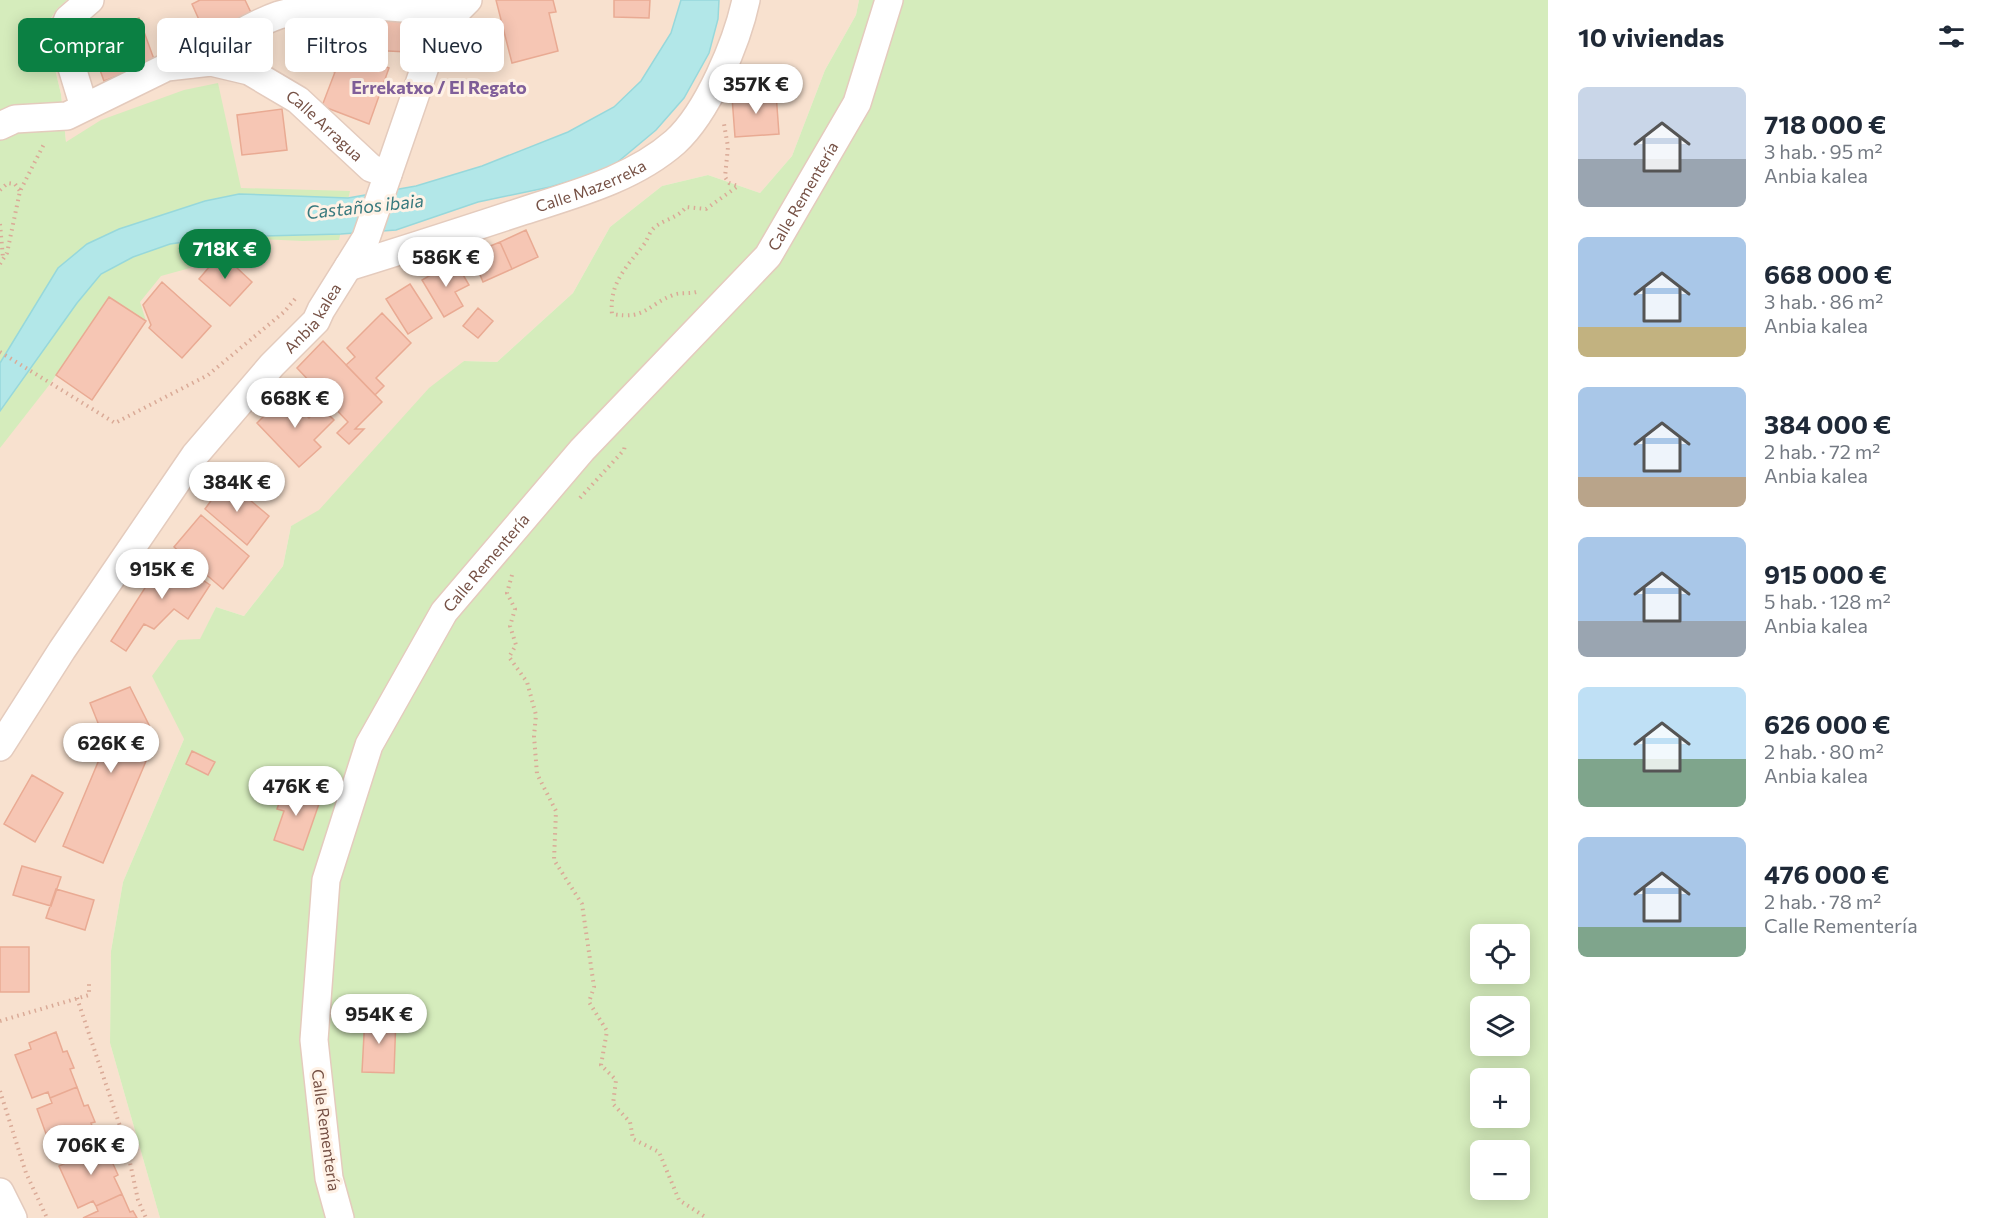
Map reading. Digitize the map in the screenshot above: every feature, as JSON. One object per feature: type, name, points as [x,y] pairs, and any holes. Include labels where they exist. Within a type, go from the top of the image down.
[{"type":"street","points":[[0,126],[15,119],[76,111],[62,35],[68,19],[90,0]]},
{"type":"street","name":"Calle Mazerreka","points":[[348,267],[605,183],[649,162],[677,140],[698,114],[727,61],[738,32],[746,0]]},
{"type":"street","name":"Calle Rementería","points":[[340,1218],[329,1178],[314,1040],[326,879],[369,745],[444,612],[582,450],[768,256],[857,103],[890,0]]},
{"type":"street","name":"Calle Arragua","points":[[273,18],[330,3],[370,3],[414,8],[456,6]]},
{"type":"street","name":"Anbia kalea","points":[[0,747],[62,650],[195,455],[272,365],[316,321],[366,238],[427,61],[456,6]]},
{"type":"street","name":"Calle Arragua","points":[[76,111],[157,72]]},
{"type":"street","name":"Calle Arragua","points":[[251,72],[298,100],[371,168],[389,170]]},
{"type":"street","points":[[0,1192],[13,1218]]},
{"type":"path","points":[[0,264],[7,253],[21,191],[40,150],[76,111]]},
{"type":"path","points":[[706,291],[674,294],[630,317],[612,314],[610,298],[619,279],[629,261],[646,242],[653,228],[681,213],[686,207],[706,209],[738,186],[729,183],[725,177],[728,147],[723,119]]},
{"type":"path","points":[[0,190],[8,183],[15,184],[21,191]]},
{"type":"path","points":[[0,224],[3,258]]},
{"type":"path","points":[[0,352],[115,423],[208,375],[284,312],[297,296]]},
{"type":"path","points":[[577,501],[624,450],[627,440]]},
{"type":"path","points":[[518,568],[511,576],[507,593],[515,609],[510,626],[516,645],[509,657],[527,682],[536,715],[534,736],[537,774],[556,811],[554,860],[582,904],[594,987],[589,1002],[607,1031],[601,1065],[616,1080],[613,1104],[630,1122],[633,1139],[659,1152],[679,1200],[707,1218]]},
{"type":"path","points":[[0,1021],[89,994],[89,982]]},
{"type":"path","points":[[77,998],[126,1144],[138,1200],[146,1218]]},
{"type":"path","points":[[0,1091],[26,1173],[47,1218]]},
{"type":"shaded area","points":[[67,0],[859,0],[856,15],[825,70],[792,156],[760,193],[708,175],[662,186],[610,227],[573,293],[497,362],[464,361],[319,511],[291,526],[283,566],[244,616],[216,607],[200,640],[184,739],[123,882],[111,951],[110,1043],[160,1218],[0,1218],[0,295],[66,142],[61,94],[56,72],[145,72],[145,18],[51,18]]},
{"type":"green space","points":[[0,0],[67,0],[51,18],[18,18],[18,72],[56,72],[61,94],[66,142],[101,120],[184,90],[218,83],[241,188],[350,191],[339,240],[303,241],[219,237],[190,268],[161,276],[140,302],[146,321],[109,297],[50,384],[0,448]]},
{"type":"green space","points":[[859,0],[1548,0],[1548,1218],[160,1218],[110,1043],[111,951],[123,882],[184,739],[152,676],[178,640],[200,639],[216,607],[244,616],[283,566],[291,526],[319,510],[429,388],[464,361],[497,362],[573,293],[610,227],[662,186],[708,175],[760,193],[792,156],[825,70],[856,15]]},
{"type":"water","name":"Castaños ibaia","points":[[681,0],[719,0],[718,19],[709,53],[684,98],[656,130],[608,170],[550,187],[478,202],[396,230],[341,234],[219,237],[170,244],[133,257],[101,274],[77,303],[0,411],[0,363],[58,268],[87,244],[119,229],[205,201],[239,194],[348,198],[416,186],[482,166],[568,132],[614,107],[641,81],[671,33]]},
{"type":"building","points":[[200,0],[245,0],[254,18],[198,18],[192,4]]},
{"type":"building","points":[[496,0],[553,0],[556,12],[549,13],[558,51],[512,63],[504,32],[504,18],[501,18]]},
{"type":"building","points":[[614,0],[650,0],[649,18],[614,17]]},
{"type":"building","points":[[349,11],[410,14],[410,18],[400,18],[400,52],[388,51],[388,18],[349,18]]},
{"type":"building","points":[[145,34],[155,62],[145,66]]},
{"type":"building","points":[[101,72],[128,72],[104,81]]},
{"type":"building","points":[[335,72],[388,72],[369,124],[322,106]]},
{"type":"building","points":[[776,93],[779,134],[735,137],[732,97]]},
{"type":"building","points":[[282,109],[287,150],[242,155],[237,115]]},
{"type":"building","points":[[526,230],[538,257],[512,269],[500,242]]},
{"type":"building","points":[[500,242],[512,269],[483,282],[478,270],[469,274],[464,263],[473,259],[471,254]]},
{"type":"building","points":[[221,253],[252,282],[230,306],[199,279]]},
{"type":"building","points":[[455,261],[469,285],[455,292],[463,306],[444,317],[422,280]]},
{"type":"building","points":[[162,282],[211,326],[182,358],[149,328],[151,325],[143,305]]},
{"type":"building","points":[[410,284],[432,318],[408,334],[386,299]]},
{"type":"building","points":[[109,297],[146,321],[92,400],[56,375]]},
{"type":"building","points":[[478,308],[493,321],[478,338],[463,326]]},
{"type":"building","points":[[382,313],[411,343],[376,378],[384,386],[375,395],[346,365],[355,357],[347,348]]},
{"type":"building","points":[[323,341],[382,402],[355,429],[364,429],[349,444],[337,433],[348,422],[297,368]]},
{"type":"building","points":[[285,395],[309,418],[320,406],[334,420],[314,440],[321,447],[299,467],[257,423]]},
{"type":"building","points":[[226,480],[269,516],[247,545],[205,509]]},
{"type":"building","points":[[201,515],[249,556],[223,589],[174,547]]},
{"type":"building","points":[[166,555],[210,585],[188,619],[174,609],[154,629],[144,624],[126,651],[111,641]]},
{"type":"building","points":[[130,687],[151,729],[149,754],[103,863],[63,846],[106,743],[90,703]]},
{"type":"building","points":[[192,751],[215,762],[208,775],[186,764]]},
{"type":"building","points":[[32,775],[63,793],[35,842],[4,824]]},
{"type":"building","points":[[285,786],[321,798],[303,850],[274,840],[284,811],[277,809]]},
{"type":"building","points":[[22,866],[61,877],[51,906],[13,895]]},
{"type":"building","points":[[56,889],[94,900],[85,930],[46,918]]},
{"type":"building","points":[[0,947],[29,947],[29,992],[0,992]]},
{"type":"building","points":[[365,1016],[396,1017],[394,1073],[362,1072]]},
{"type":"building","points":[[56,1032],[63,1052],[67,1051],[74,1068],[70,1069],[77,1087],[50,1098],[48,1092],[32,1098],[15,1055],[31,1049],[29,1043]]},
{"type":"building","points":[[77,1087],[84,1106],[88,1105],[95,1122],[91,1123],[98,1141],[72,1152],[69,1146],[53,1153],[37,1109],[52,1103],[50,1098]]},
{"type":"building","points":[[98,1141],[107,1160],[110,1158],[114,1166],[118,1175],[114,1177],[122,1194],[96,1206],[93,1201],[78,1208],[59,1166],[74,1159],[72,1152]]},
{"type":"building","points":[[122,1194],[130,1212],[133,1211],[137,1218],[83,1218],[98,1211],[96,1206]]},
{"type":"district","name":"Errekatxo / El Regato","points":[[439,88]]}]
